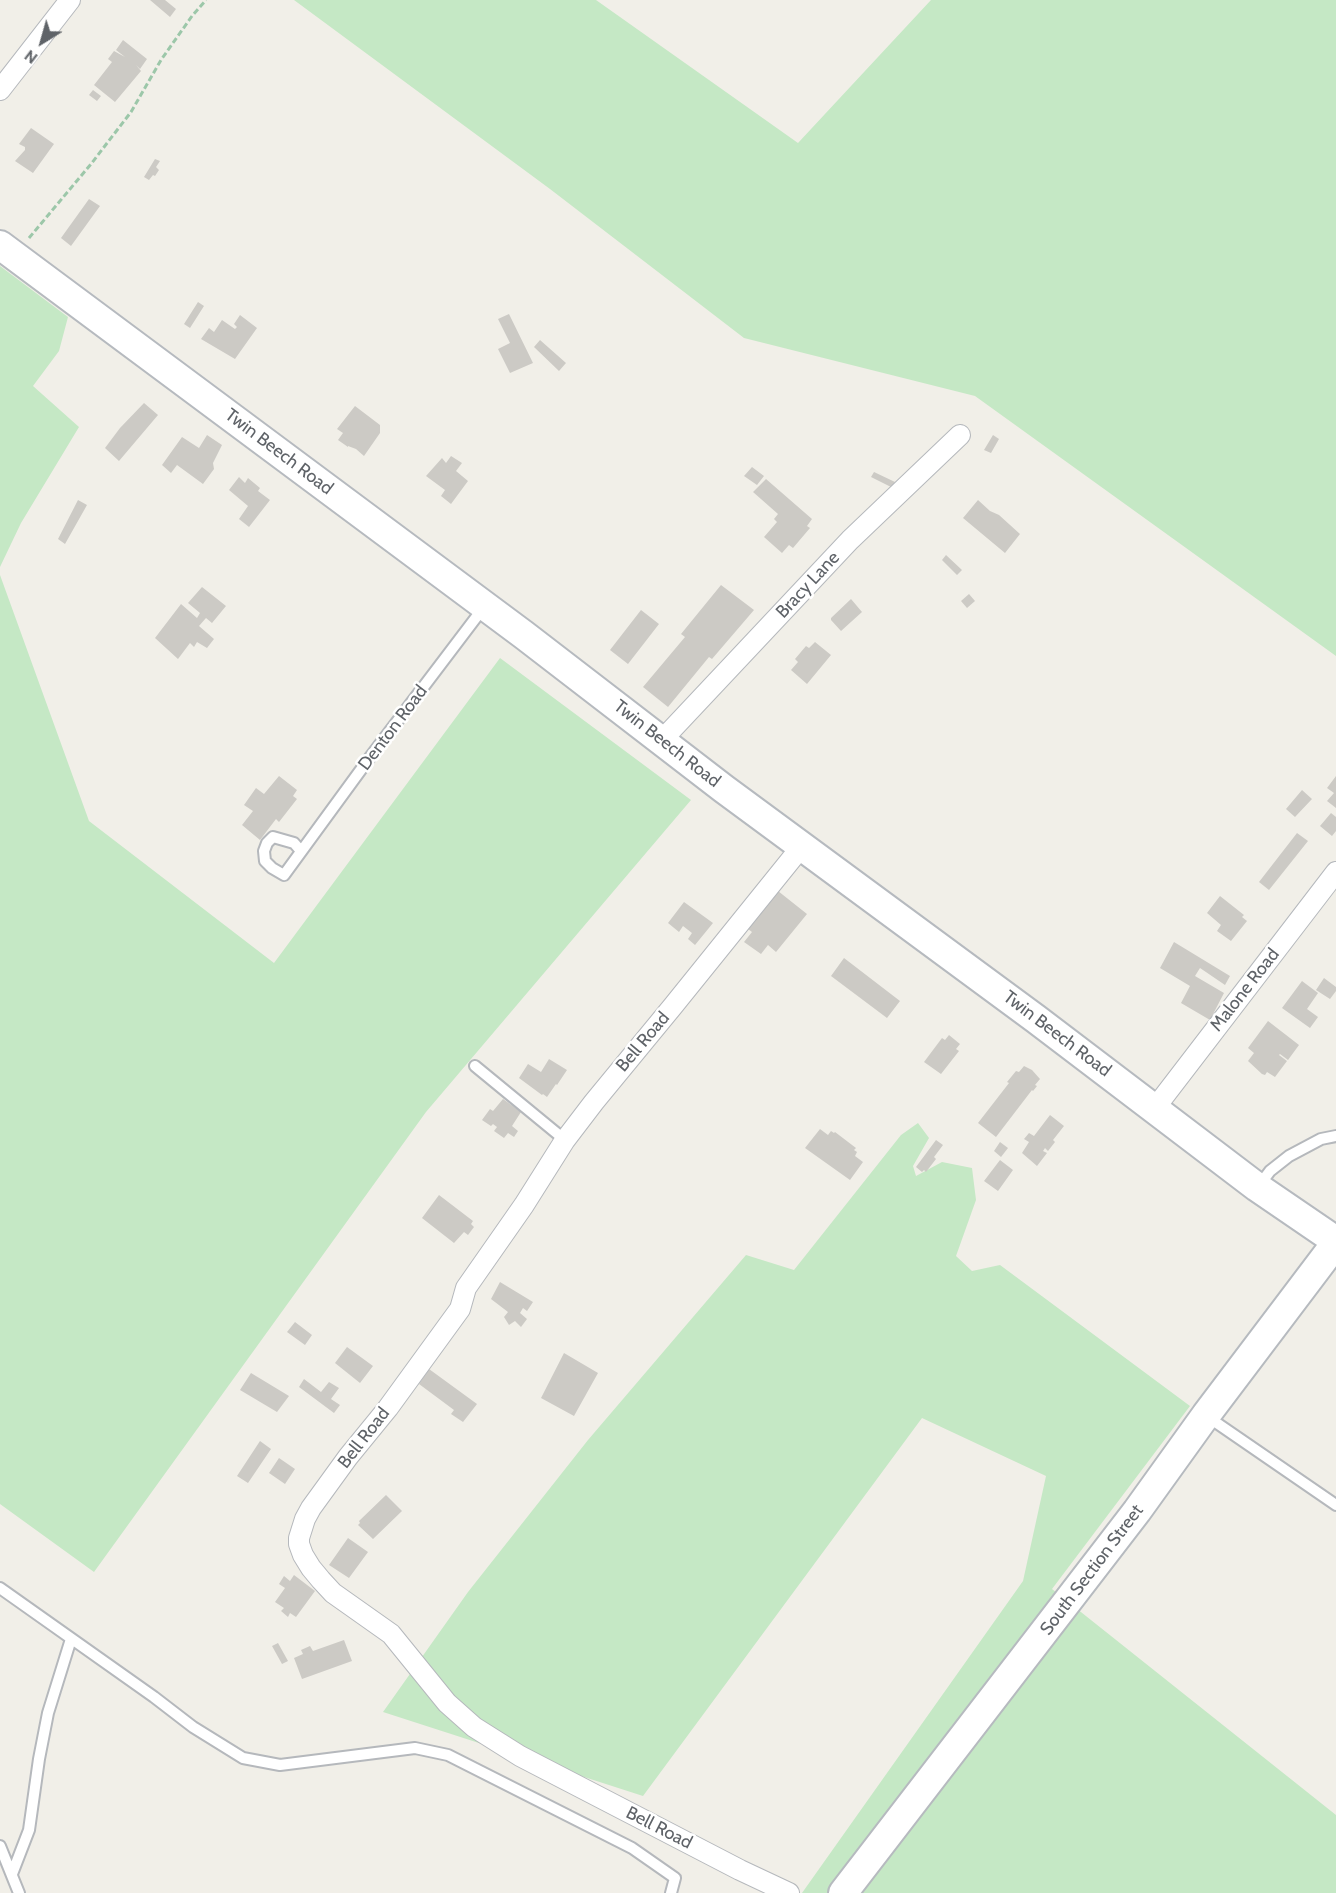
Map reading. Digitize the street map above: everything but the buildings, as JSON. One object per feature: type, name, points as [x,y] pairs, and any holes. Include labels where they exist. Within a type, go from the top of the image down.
[{"type":"street","points":[[0,90],[70,0]]},
{"type":"street","name":"Twin Beech Road","points":[[7,250],[662,740],[724,789],[1155,1108],[1257,1187],[1336,1242]]},
{"type":"street","name":"Bracy Lane","points":[[662,740],[850,540],[960,435]]},
{"type":"street","name":"Bell Road","points":[[789,1893],[519,1756],[482,1732],[447,1703],[391,1634],[361,1615],[333,1593],[310,1569],[299,1544],[300,1531],[311,1508],[460,1309],[466,1288],[524,1205],[565,1140],[802,846]]},
{"type":"street","name":"Malone Road","points":[[1155,1108],[1336,872]]},
{"type":"street","name":"South Section Street","points":[[843,1893],[1137,1512],[1206,1415],[1336,1242]]},
{"type":"lane","name":"Denton Road","points":[[301,851],[484,607]]},
{"type":"lane","points":[[474,1066],[565,1140]]},
{"type":"lane","points":[[1257,1187],[1270,1171],[1290,1156],[1321,1139],[1336,1136]]},
{"type":"lane","points":[[1206,1415],[1336,1505]]},
{"type":"lane","points":[[0,1588],[193,1726],[243,1758],[280,1765],[415,1748],[448,1755],[632,1848],[675,1878],[671,1893]]},
{"type":"lane","points":[[12,1874],[29,1830],[48,1713],[71,1639]]},
{"type":"lane","points":[[0,1846],[19,1893]]},
{"type":"path","points":[[7,250],[91,165],[131,112],[161,60],[206,0]]},
{"type":"green space","points":[[294,0],[596,0],[798,143],[931,0],[1336,0],[1336,656],[975,396],[744,338],[550,189]]},
{"type":"green space","points":[[0,266],[68,317],[59,351],[33,386],[79,427],[21,523],[0,567]]},
{"type":"green space","points":[[0,575],[89,821],[274,963],[500,658],[691,800],[426,1112],[94,1572],[0,1504]]},
{"type":"green space","points":[[918,1123],[929,1138],[913,1166],[916,1176],[942,1162],[972,1168],[976,1200],[956,1256],[972,1271],[1000,1265],[1190,1406],[1052,1589],[1336,1815],[1336,1893],[802,1893],[1023,1581],[1046,1476],[922,1418],[643,1796],[383,1712],[468,1592],[588,1440],[746,1255],[794,1270],[901,1135]]}]
